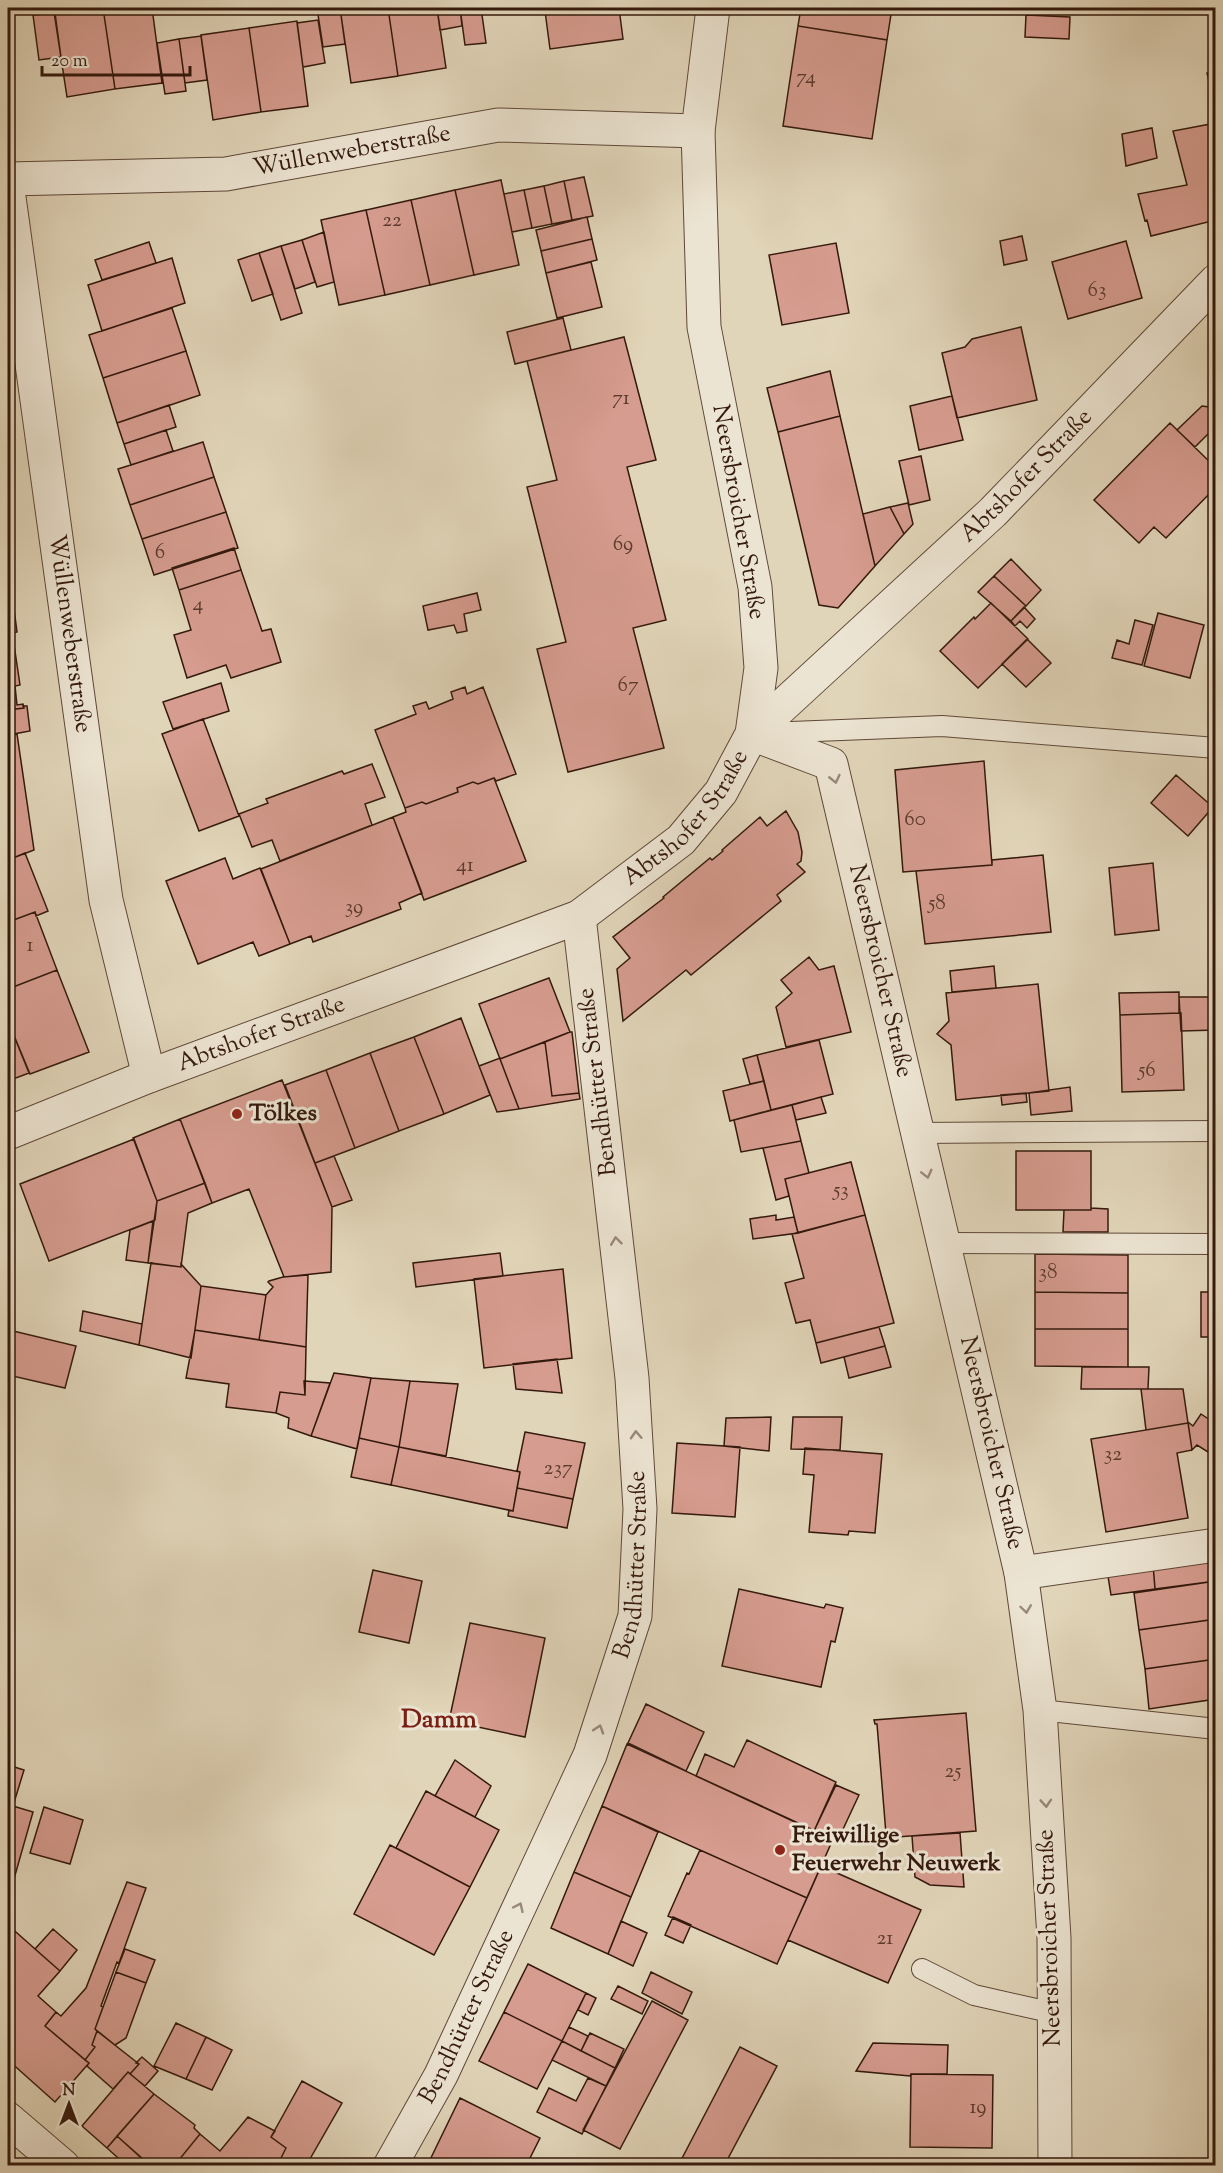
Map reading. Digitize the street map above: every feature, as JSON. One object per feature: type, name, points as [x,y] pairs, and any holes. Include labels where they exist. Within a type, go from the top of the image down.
[{"type":"street","name":"Neersbroicher Straße","points":[[712,8],[698,130],[704,327],[755,587],[760,668],[752,734],[831,764],[1021,1573],[1040,1710],[1054,1938],[1054,2166]]},
{"type":"street","name":"Wüllenweberstraße","points":[[8,179],[226,174],[498,125],[698,130]]},
{"type":"street","name":"Wüllenweberstraße","points":[[8,190],[106,900],[149,1076]]},
{"type":"street","name":"Abtshofer Straße","points":[[8,1133],[149,1076],[579,917],[681,840],[721,792],[752,734],[993,512],[1215,281]]},
{"type":"street","name":"Bendhütter Straße","points":[[390,2166],[441,2075],[590,1755],[635,1616],[640,1509],[632,1378],[579,917]]},
{"type":"street","name":"Neersbroicher Straße","points":[[1021,1573],[1215,1545]]},
{"type":"street","points":[[8,2120],[63,2166]]},
{"type":"lane","points":[[752,734],[942,726],[1215,748]]},
{"type":"lane","points":[[918,1134],[1215,1131]]},
{"type":"lane","points":[[944,1243],[1215,1244]]},
{"type":"lane","points":[[1040,1710],[1215,1729]]},
{"type":"lane","points":[[922,1969],[974,1995],[1054,2013]]},
{"type":"building","points":[[103,8],[115,89],[67,97],[54,12]]},
{"type":"building","points":[[103,8],[152,8],[162,83],[115,89]]},
{"type":"building","points":[[317,8],[340,8],[345,44],[323,47]]},
{"type":"building","points":[[340,8],[388,8],[398,76],[351,83]]},
{"type":"building","points":[[388,8],[437,8],[446,68],[398,76]]},
{"type":"building","points":[[437,8],[460,8],[462,26],[440,30]]},
{"type":"building","points":[[460,8],[481,8],[486,43],[465,45]]},
{"type":"building","points":[[619,8],[623,39],[550,49],[545,11]]},
{"type":"building","points":[[801,8],[892,8],[887,40],[798,26]]},
{"type":"building","points":[[55,13],[61,57],[39,60],[33,15]]},
{"type":"building","points":[[1026,15],[1070,17],[1069,39],[1025,37]]},
{"type":"building","points":[[318,20],[325,63],[303,67],[297,23]]},
{"type":"building","points":[[297,21],[308,106],[261,112],[249,28]]},
{"type":"building","points":[[798,26],[887,40],[872,139],[783,126]]},
{"type":"building","points":[[249,28],[261,112],[213,120],[201,35]]},
{"type":"building","points":[[201,36],[207,80],[185,83],[179,39]]},
{"type":"building","points":[[179,39],[186,91],[165,94],[157,43]]},
{"type":"building","points":[[1216,71],[1216,109],[1207,73]]},
{"type":"building","points":[[1216,123],[1216,220],[1151,236],[1138,194],[1187,185],[1173,131]]},
{"type":"building","points":[[1152,128],[1157,158],[1126,166],[1122,134]]},
{"type":"building","points":[[584,177],[593,216],[572,220],[564,181]]},
{"type":"building","points":[[501,180],[519,265],[474,275],[455,190]]},
{"type":"building","points":[[564,181],[572,220],[552,224],[544,186]]},
{"type":"building","points":[[544,186],[552,224],[532,228],[524,190]]},
{"type":"building","points":[[455,190],[474,275],[430,285],[411,200]]},
{"type":"building","points":[[524,190],[532,228],[512,232],[504,194]]},
{"type":"building","points":[[411,200],[430,285],[385,295],[366,210]]},
{"type":"building","points":[[366,210],[385,295],[339,305],[321,220]]},
{"type":"building","points":[[587,217],[592,239],[541,251],[536,230]]},
{"type":"building","points":[[324,232],[334,282],[317,287],[302,240]]},
{"type":"building","points":[[1022,236],[1027,260],[1004,265],[1000,241]]},
{"type":"building","points":[[592,239],[597,260],[546,273],[541,251]]},
{"type":"building","points":[[302,240],[315,282],[295,289],[281,246]]},
{"type":"building","points":[[1126,241],[1142,298],[1068,319],[1052,262]]},
{"type":"building","points":[[149,242],[156,263],[102,280],[95,260]]},
{"type":"building","points":[[836,243],[849,313],[782,325],[769,255]]},
{"type":"building","points":[[281,246],[302,313],[281,320],[259,253]]},
{"type":"building","points":[[259,253],[273,294],[252,301],[238,260]]},
{"type":"building","points":[[172,258],[185,303],[102,331],[88,285]]},
{"type":"building","points":[[591,262],[602,307],[557,318],[546,273]]},
{"type":"building","points":[[172,308],[186,351],[103,378],[89,335]]},
{"type":"building","points":[[563,318],[571,350],[515,364],[507,332]]},
{"type":"building","points":[[1021,327],[1037,400],[957,418],[942,353],[965,347],[972,339]]},
{"type":"building","points":[[624,337],[656,460],[627,467],[666,620],[633,628],[664,748],[568,772],[537,649],[566,642],[527,487],[557,480],[527,361]]},
{"type":"building","points":[[186,351],[200,395],[117,423],[103,378]]},
{"type":"building","points":[[830,371],[840,416],[778,432],[767,388]]},
{"type":"building","points":[[952,396],[963,440],[919,450],[910,406]]},
{"type":"building","points":[[169,405],[176,427],[124,444],[117,423]]},
{"type":"building","points":[[1202,406],[1216,408],[1216,435],[1208,434],[1195,447],[1177,430]]},
{"type":"building","points":[[840,416],[875,566],[838,608],[819,605],[778,432]]},
{"type":"building","points":[[1170,423],[1216,468],[1216,487],[1166,538],[1154,527],[1139,543],[1094,500]]},
{"type":"building","points":[[166,430],[173,451],[131,465],[124,444]]},
{"type":"building","points":[[203,442],[214,477],[130,505],[118,469]]},
{"type":"building","points":[[921,456],[930,500],[909,505],[899,461]]},
{"type":"building","points":[[214,477],[226,512],[142,539],[130,505]]},
{"type":"building","points":[[908,503],[913,524],[904,534],[890,507]]},
{"type":"building","points":[[890,507],[904,534],[875,566],[863,514]]},
{"type":"building","points":[[226,512],[238,548],[154,575],[142,539]]},
{"type":"building","points":[[234,548],[241,570],[179,590],[172,568]]},
{"type":"building","points":[[1011,559],[1041,590],[1026,606],[994,576]]},
{"type":"building","points":[[241,570],[262,631],[271,629],[281,662],[231,678],[226,665],[187,678],[174,635],[191,630],[179,590]]},
{"type":"building","points":[[994,576],[1026,606],[1011,621],[978,592]]},
{"type":"building","points":[[477,593],[481,610],[464,614],[467,631],[457,633],[454,625],[428,630],[423,606]]},
{"type":"building","points":[[991,603],[1028,639],[978,688],[940,651]]},
{"type":"building","points":[[1024,607],[1035,619],[1027,628],[1020,621],[1015,626],[1011,621]]},
{"type":"building","points":[[14,609],[17,632],[13,633],[8,632],[8,610]]},
{"type":"building","points":[[1158,613],[1204,625],[1190,678],[1144,666]]},
{"type":"building","points":[[1135,620],[1153,625],[1142,665],[1112,658],[1117,640],[1129,644]]},
{"type":"building","points":[[12,631],[20,685],[15,686],[17,705],[23,704],[24,708],[8,710],[8,632]]},
{"type":"building","points":[[1027,639],[1051,663],[1026,687],[1002,664]]},
{"type":"building","points":[[221,683],[229,711],[173,729],[163,702]]},
{"type":"building","points":[[465,687],[467,694],[483,687],[516,774],[496,781],[494,778],[478,784],[473,782],[457,788],[458,792],[426,804],[422,802],[405,808],[375,730],[416,714],[413,706],[426,702],[429,709],[453,699],[451,692]]},
{"type":"building","points":[[23,706],[27,706],[30,731],[8,735],[8,710],[24,708]]},
{"type":"building","points":[[203,719],[239,816],[199,831],[162,734]]},
{"type":"building","points":[[17,734],[34,850],[8,860],[8,735]]},
{"type":"building","points":[[984,761],[992,865],[903,872],[895,770]]},
{"type":"building","points":[[372,764],[385,797],[365,804],[372,825],[280,861],[272,840],[252,847],[239,814],[268,803],[266,799],[342,771],[344,774]]},
{"type":"building","points":[[1176,775],[1213,807],[1188,836],[1151,803]]},
{"type":"building","points":[[494,778],[526,861],[424,900],[393,817],[406,812],[405,808],[422,802],[426,804],[458,792],[457,788],[473,782],[478,784]]},
{"type":"building","points":[[786,811],[798,832],[802,852],[801,861],[797,864],[805,872],[777,895],[781,901],[691,975],[686,970],[623,1021],[617,969],[630,958],[613,937],[664,898],[710,858],[712,860],[760,817],[767,826]]},
{"type":"building","points":[[393,817],[422,893],[399,903],[401,909],[313,942],[311,936],[290,944],[261,869]]},
{"type":"building","points":[[25,853],[48,911],[36,916],[35,912],[11,921],[8,911],[8,860]]},
{"type":"building","points":[[1043,855],[1051,932],[925,944],[916,871],[992,865],[992,860]]},
{"type":"building","points":[[225,858],[233,879],[260,868],[290,944],[259,956],[253,942],[198,964],[166,881]]},
{"type":"building","points":[[1153,863],[1159,930],[1115,935],[1109,868]]},
{"type":"building","points":[[35,912],[57,970],[8,989],[8,922]]},
{"type":"building","points":[[809,957],[819,970],[834,966],[851,1032],[786,1047],[776,1007],[792,993],[781,980]]},
{"type":"building","points":[[994,966],[996,988],[952,992],[950,971]]},
{"type":"building","points":[[57,970],[89,1052],[30,1074],[8,1021],[8,989]]},
{"type":"building","points":[[549,978],[570,1032],[500,1059],[479,1004]]},
{"type":"building","points":[[1038,984],[1049,1091],[956,1100],[951,1045],[937,1034],[949,1021],[946,993]]},
{"type":"building","points":[[1179,992],[1179,1013],[1120,1015],[1119,993]]},
{"type":"building","points":[[1179,997],[1216,997],[1216,1030],[1181,1031]]},
{"type":"building","points":[[1181,1013],[1184,1090],[1122,1092],[1120,1015]]},
{"type":"building","points":[[461,1018],[490,1095],[444,1114],[414,1037]]},
{"type":"building","points":[[8,1021],[29,1073],[8,1081]]},
{"type":"building","points":[[572,1032],[579,1093],[552,1096],[545,1042]]},
{"type":"building","points":[[414,1037],[444,1114],[399,1131],[370,1053]]},
{"type":"building","points":[[819,1040],[833,1094],[771,1110],[757,1055]]},
{"type":"building","points":[[545,1042],[552,1096],[579,1093],[580,1099],[519,1109],[500,1059]]},
{"type":"building","points":[[370,1053],[399,1131],[355,1148],[326,1070]]},
{"type":"building","points":[[757,1055],[764,1081],[750,1084],[743,1059]]},
{"type":"building","points":[[500,1058],[519,1109],[497,1112],[479,1066]]},
{"type":"building","points":[[326,1070],[355,1148],[315,1163],[285,1085]]},
{"type":"building","points":[[282,1080],[332,1207],[331,1272],[284,1277],[249,1189],[212,1203],[180,1119]]},
{"type":"building","points":[[764,1081],[771,1110],[730,1121],[723,1091]]},
{"type":"building","points":[[1070,1087],[1072,1111],[1031,1115],[1029,1093]]},
{"type":"building","points":[[1026,1093],[1027,1102],[1002,1105],[1001,1095]]},
{"type":"building","points":[[821,1097],[826,1113],[796,1120],[792,1105]]},
{"type":"building","points":[[792,1105],[801,1141],[741,1152],[734,1120]]},
{"type":"building","points":[[180,1119],[205,1183],[157,1201],[133,1138]]},
{"type":"building","points":[[134,1139],[157,1201],[155,1220],[49,1261],[20,1184]]},
{"type":"building","points":[[801,1141],[809,1173],[785,1179],[789,1196],[776,1200],[763,1148]]},
{"type":"building","points":[[1016,1151],[1091,1151],[1091,1210],[1016,1210]]},
{"type":"building","points":[[334,1156],[352,1200],[332,1207],[315,1163]]},
{"type":"building","points":[[851,1162],[865,1215],[798,1233],[785,1179]]},
{"type":"building","points":[[205,1183],[212,1203],[188,1213],[181,1267],[148,1263],[157,1201]]},
{"type":"building","points":[[1091,1208],[1108,1209],[1108,1232],[1063,1232],[1064,1210],[1091,1210]]},
{"type":"building","points":[[776,1215],[776,1220],[794,1217],[798,1233],[753,1239],[750,1219]]},
{"type":"building","points":[[865,1215],[894,1323],[816,1343],[810,1320],[796,1323],[785,1283],[804,1278],[792,1234]]},
{"type":"building","points":[[153,1221],[148,1263],[126,1260],[130,1230]]},
{"type":"building","points":[[500,1253],[503,1276],[416,1287],[413,1263]]},
{"type":"building","points":[[1035,1254],[1128,1255],[1128,1293],[1035,1292]]},
{"type":"building","points":[[151,1263],[181,1267],[181,1264],[201,1286],[191,1358],[139,1345]]},
{"type":"building","points":[[563,1269],[572,1358],[484,1368],[474,1279]]},
{"type":"building","points":[[308,1275],[306,1347],[259,1340],[266,1295],[273,1287],[268,1282],[283,1277]]},
{"type":"building","points":[[201,1286],[266,1295],[259,1340],[195,1330]]},
{"type":"building","points":[[1035,1292],[1128,1293],[1128,1329],[1035,1329]]},
{"type":"building","points":[[1201,1292],[1216,1292],[1216,1337],[1201,1337]]},
{"type":"building","points":[[83,1311],[142,1324],[139,1345],[80,1331]]},
{"type":"building","points":[[879,1327],[885,1346],[821,1363],[816,1343]]},
{"type":"building","points":[[1035,1329],[1128,1329],[1128,1367],[1035,1366]]},
{"type":"building","points":[[9,1330],[76,1346],[65,1388],[8,1375]]},
{"type":"building","points":[[195,1330],[306,1347],[305,1395],[280,1392],[276,1413],[226,1407],[229,1384],[186,1378]]},
{"type":"building","points":[[885,1346],[891,1367],[849,1378],[844,1357]]},
{"type":"building","points":[[557,1359],[562,1393],[516,1389],[513,1364]]},
{"type":"building","points":[[1082,1367],[1149,1367],[1148,1389],[1081,1389]]},
{"type":"building","points":[[334,1373],[371,1378],[357,1449],[311,1436]]},
{"type":"building","points":[[371,1378],[410,1381],[399,1447],[359,1438]]},
{"type":"building","points":[[304,1381],[330,1383],[311,1436],[288,1428],[289,1418],[276,1413],[280,1392],[305,1395]]},
{"type":"building","points":[[410,1381],[458,1384],[446,1456],[399,1447]]},
{"type":"building","points":[[1141,1389],[1183,1389],[1188,1423],[1146,1430]]},
{"type":"building","points":[[1201,1414],[1216,1424],[1216,1442],[1208,1452],[1197,1445],[1192,1450],[1188,1422],[1193,1426]]},
{"type":"building","points":[[771,1417],[769,1451],[724,1446],[726,1418]]},
{"type":"building","points":[[793,1417],[842,1417],[840,1450],[791,1449]]},
{"type":"building","points":[[1188,1423],[1192,1450],[1177,1453],[1188,1518],[1106,1532],[1091,1439]]},
{"type":"building","points":[[525,1432],[585,1443],[573,1499],[517,1488],[520,1472],[517,1471]]},
{"type":"building","points":[[359,1438],[399,1447],[391,1485],[351,1477]]},
{"type":"building","points":[[677,1443],[740,1447],[735,1517],[672,1513]]},
{"type":"building","points":[[399,1447],[520,1472],[513,1511],[391,1485]]},
{"type":"building","points":[[805,1448],[882,1454],[875,1533],[849,1531],[848,1535],[809,1532],[814,1475],[803,1474]]},
{"type":"building","points":[[517,1488],[573,1499],[567,1528],[508,1516],[509,1510],[513,1511]]},
{"type":"building","points":[[1216,1555],[1216,1581],[1155,1589],[1153,1564]]},
{"type":"building","points":[[1153,1564],[1155,1589],[1111,1595],[1107,1570]]},
{"type":"building","points":[[373,1570],[422,1581],[409,1643],[359,1632]]},
{"type":"building","points":[[1216,1581],[1216,1619],[1139,1630],[1134,1593]]},
{"type":"building","points":[[739,1589],[824,1608],[826,1604],[843,1608],[835,1642],[831,1641],[821,1687],[722,1666]]},
{"type":"building","points":[[1216,1619],[1216,1659],[1145,1669],[1139,1630]]},
{"type":"building","points":[[470,1623],[545,1638],[525,1737],[449,1721]]},
{"type":"building","points":[[1216,1659],[1216,1699],[1149,1709],[1145,1669]]},
{"type":"building","points":[[646,1704],[704,1732],[686,1771],[628,1743]]},
{"type":"building","points":[[966,1713],[976,1831],[884,1838],[886,1834],[877,1724],[874,1720]]},
{"type":"building","points":[[747,1740],[836,1782],[814,1831],[696,1776],[705,1754],[734,1767]]},
{"type":"building","points":[[627,1744],[833,1839],[807,1898],[602,1806]]},
{"type":"building","points":[[455,1760],[491,1786],[475,1817],[435,1796]]},
{"type":"building","points":[[8,1765],[24,1770],[13,1806],[8,1805]]},
{"type":"building","points":[[836,1785],[859,1795],[837,1842],[814,1831]]},
{"type":"building","points":[[426,1791],[499,1830],[470,1887],[396,1848]]},
{"type":"building","points":[[13,1806],[33,1812],[12,1886],[8,1891],[8,1823]]},
{"type":"building","points":[[602,1806],[658,1832],[631,1897],[574,1872]]},
{"type":"building","points":[[44,1807],[83,1820],[70,1864],[30,1853]]},
{"type":"building","points":[[960,1833],[964,1887],[930,1885],[915,1877],[912,1836]]},
{"type":"building","points":[[390,1845],[470,1887],[434,1955],[354,1914]]},
{"type":"building","points":[[700,1850],[807,1898],[777,1964],[668,1916]]},
{"type":"building","points":[[821,1866],[921,1910],[888,1983],[788,1940]]},
{"type":"building","points":[[574,1872],[631,1897],[608,1954],[551,1928]]},
{"type":"building","points":[[127,1882],[146,1888],[101,2006],[103,2007],[92,2045],[95,2047],[85,2060],[45,2026],[56,2012],[61,2016],[86,1988]]},
{"type":"building","points":[[673,1917],[691,1925],[683,1943],[665,1935]]},
{"type":"building","points":[[621,1921],[647,1933],[633,1966],[608,1954]]},
{"type":"building","points":[[8,1925],[60,1971],[38,1996],[56,2012],[45,2026],[89,2063],[55,2102],[8,2060]]},
{"type":"building","points":[[53,1929],[77,1950],[60,1971],[35,1949]]},
{"type":"building","points":[[125,1949],[155,1960],[146,1983],[116,1972]]},
{"type":"building","points":[[528,1964],[586,1993],[562,2041],[504,2012]]},
{"type":"building","points":[[116,1972],[146,1983],[126,2038],[115,2045],[95,2029]]},
{"type":"building","points":[[651,1972],[692,1992],[682,2014],[642,1993]]},
{"type":"building","points":[[618,1986],[648,2001],[642,2014],[611,1999]]},
{"type":"building","points":[[586,1993],[596,1998],[588,2015],[578,2010]]},
{"type":"building","points":[[652,2001],[688,2020],[620,2149],[583,2130]]},
{"type":"building","points":[[504,2012],[562,2041],[537,2089],[479,2061]]},
{"type":"building","points":[[176,2023],[206,2037],[186,2079],[154,2066]]},
{"type":"building","points":[[569,2027],[588,2036],[581,2051],[562,2041]]},
{"type":"building","points":[[97,2031],[139,2064],[130,2074],[128,2072],[113,2089],[87,2066],[89,2063],[85,2060],[95,2047],[92,2045]]},
{"type":"building","points":[[590,2033],[624,2049],[615,2068],[581,2051]]},
{"type":"building","points":[[206,2037],[232,2050],[212,2090],[186,2079]]},
{"type":"building","points":[[562,2041],[615,2068],[606,2086],[552,2060]]},
{"type":"building","points":[[873,2043],[948,2045],[947,2074],[911,2074],[910,2076],[856,2071]]},
{"type":"building","points":[[740,2047],[777,2066],[724,2166],[678,2166]]},
{"type":"building","points":[[142,2057],[158,2071],[145,2086],[130,2074]]},
{"type":"building","points":[[128,2072],[154,2094],[107,2148],[82,2126]]},
{"type":"building","points":[[911,2074],[993,2075],[992,2148],[910,2147]]},
{"type":"building","points":[[588,2078],[606,2086],[582,2134],[537,2112],[549,2088],[576,2101]]},
{"type":"building","points":[[302,2081],[342,2103],[310,2159],[322,2166],[278,2164],[286,2148],[271,2137]]},
{"type":"building","points":[[154,2094],[195,2125],[194,2128],[200,2134],[174,2166],[150,2166],[117,2136]]},
{"type":"building","points":[[460,2098],[540,2138],[526,2166],[427,2166]]},
{"type":"building","points":[[248,2117],[275,2131],[271,2137],[286,2148],[278,2164],[284,2166],[174,2166],[200,2134],[220,2151]]},
{"type":"building","points":[[117,2136],[144,2160],[140,2166],[127,2166],[107,2148]]},
{"type":"place","name":"Tölkes","points":[[237,1114]]},
{"type":"place","name":"Freiwillige Feuerwehr Neuwerk","points":[[780,1850]]},
{"type":"district","name":"Damm","points":[[439,1720]]}]
